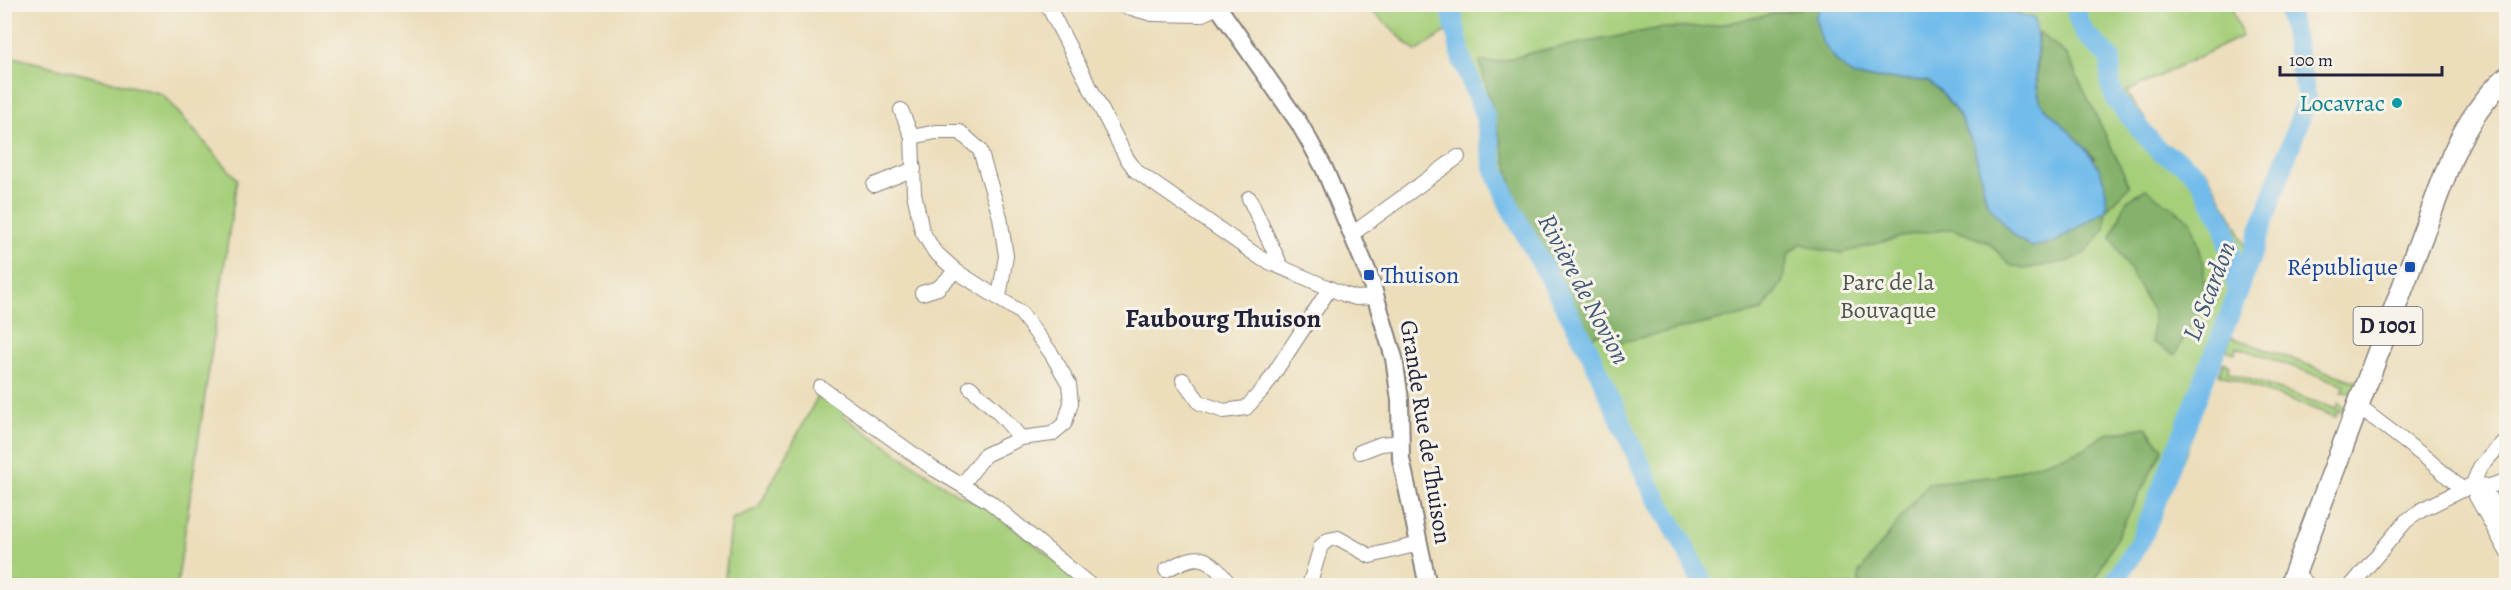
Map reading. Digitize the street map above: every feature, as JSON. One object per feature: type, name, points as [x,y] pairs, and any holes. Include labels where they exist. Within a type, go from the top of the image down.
[{"type":"main road","name":"D 1001","points":[[2301,584],[2453,154],[2473,117],[2506,78]]},
{"type":"main road","name":"D 1001","points":[[2301,584],[2460,162],[2477,129],[2506,92]]},
{"type":"street","points":[[1047,4],[1126,157],[1136,171],[1262,259],[1356,298],[1376,297]]},
{"type":"street","points":[[1118,4],[1152,15],[1200,15],[1217,6]]},
{"type":"street","name":"Grande Rue de Thuison","points":[[1217,6],[1299,123],[1324,168],[1376,297],[1390,340],[1400,400],[1401,459],[1428,585]]},
{"type":"street","points":[[901,110],[912,137],[914,193],[922,231],[934,251],[956,270],[1020,312],[1051,353],[1069,384],[1071,403],[1065,423],[1052,434],[1021,438],[985,455],[962,485]]},
{"type":"street","points":[[912,137],[936,132],[960,132],[980,150],[1000,217],[1006,256],[999,297]]},
{"type":"street","points":[[1352,234],[1458,158]]},
{"type":"street","points":[[874,185],[914,169]]},
{"type":"street","points":[[1249,198],[1281,266]]},
{"type":"street","points":[[922,293],[938,288],[956,270]]},
{"type":"street","points":[[1183,380],[1200,403],[1224,411],[1246,408],[1265,387],[1330,288]]},
{"type":"street","points":[[820,387],[934,469],[990,502],[1092,585]]},
{"type":"street","points":[[970,387],[998,412],[1021,438]]},
{"type":"street","points":[[2366,412],[2468,487],[2476,496],[2506,550]]},
{"type":"street","points":[[2468,487],[2480,467],[2506,439]]},
{"type":"street","points":[[1360,452],[1381,444],[1400,442]]},
{"type":"street","points":[[2351,585],[2406,521],[2420,511],[2468,487],[2490,486],[2506,481]]},
{"type":"street","points":[[2468,487],[2487,494],[2506,523]]},
{"type":"street","points":[[1308,585],[1321,546],[1328,540],[1338,538],[1370,556],[1419,544]]},
{"type":"street","points":[[1166,570],[1180,562],[1204,558],[1211,560],[1231,585]]},
{"type":"green space","name":"Parc de la Bouvaque","points":[[1366,5],[2231,5],[2242,36],[2126,92],[2160,141],[2206,170],[2237,227],[2255,271],[2212,374],[2187,450],[2146,545],[2119,585],[1698,585],[1649,492],[1584,350],[1506,206],[1492,166],[1482,118],[1447,31],[1416,52]]},
{"type":"green space","points":[[1821,5],[1815,18],[1855,77],[1927,81],[1940,90],[1958,114],[1973,144],[1987,203],[2095,158],[2040,103],[2037,83],[2038,32],[2067,55],[2130,186],[2106,210],[2105,229],[2085,253],[2069,261],[2024,269],[2010,265],[1989,243],[1952,229],[1913,234],[1842,253],[1817,249],[1801,243],[1789,254],[1782,283],[1762,311],[1612,344],[1601,332],[1589,339],[1516,200],[1480,62],[1498,62],[1535,52],[1661,28],[1702,27],[1729,23]]},
{"type":"green space","points":[[5,55],[162,94],[237,179],[177,585],[5,585]]},
{"type":"green space","points":[[2146,189],[2192,222],[2204,265],[2204,301],[2175,355],[2152,342],[2153,312],[2111,237],[2127,200]]},
{"type":"green space","points":[[2231,337],[2356,382],[2352,393],[2342,392],[2345,385],[2237,347],[2235,353],[2226,350]]},
{"type":"green space","points":[[2223,362],[2230,365],[2228,372],[2336,409],[2339,403],[2346,410],[2345,413],[2338,411],[2336,417],[2219,374]]},
{"type":"green space","points":[[819,394],[845,411],[843,416],[957,494],[989,508],[1088,586],[724,586],[732,519],[758,508]]},
{"type":"green space","points":[[2146,427],[2163,449],[2092,585],[1859,585],[1859,573],[1928,483],[1999,476],[2082,450],[2106,434]]},
{"type":"water","points":[[1821,4],[1959,6],[2012,12],[2034,18],[2037,38],[2036,80],[2040,100],[2044,107],[2084,147],[2099,169],[2104,181],[2106,210],[2055,242],[2032,247],[2015,237],[1987,203],[1973,144],[1958,114],[1940,90],[1927,81],[1855,77],[1838,63],[1822,42],[1815,18]]},
{"type":"waterway","name":"Rivière de Novion","points":[[1450,4],[1462,60],[1485,116],[1494,167],[1509,205],[1588,348],[1652,490],[1683,543],[1704,586]]},
{"type":"waterway","points":[[2076,4],[2082,28],[2092,41],[2111,58],[2110,84],[2116,100],[2159,151],[2181,162],[2199,177],[2225,227],[2238,293]]},
{"type":"waterway","name":"Le Scardon","points":[[2112,586],[2142,538],[2238,293],[2307,99],[2287,4]]},
{"type":"place","name":"Locavrac","points":[[2397,103]]},
{"type":"place","name":"République","points":[[2410,267]]},
{"type":"place","name":"Thuison","points":[[1369,275]]},
{"type":"district","name":"Faubourg Thuison","points":[[1223,318]]}]
